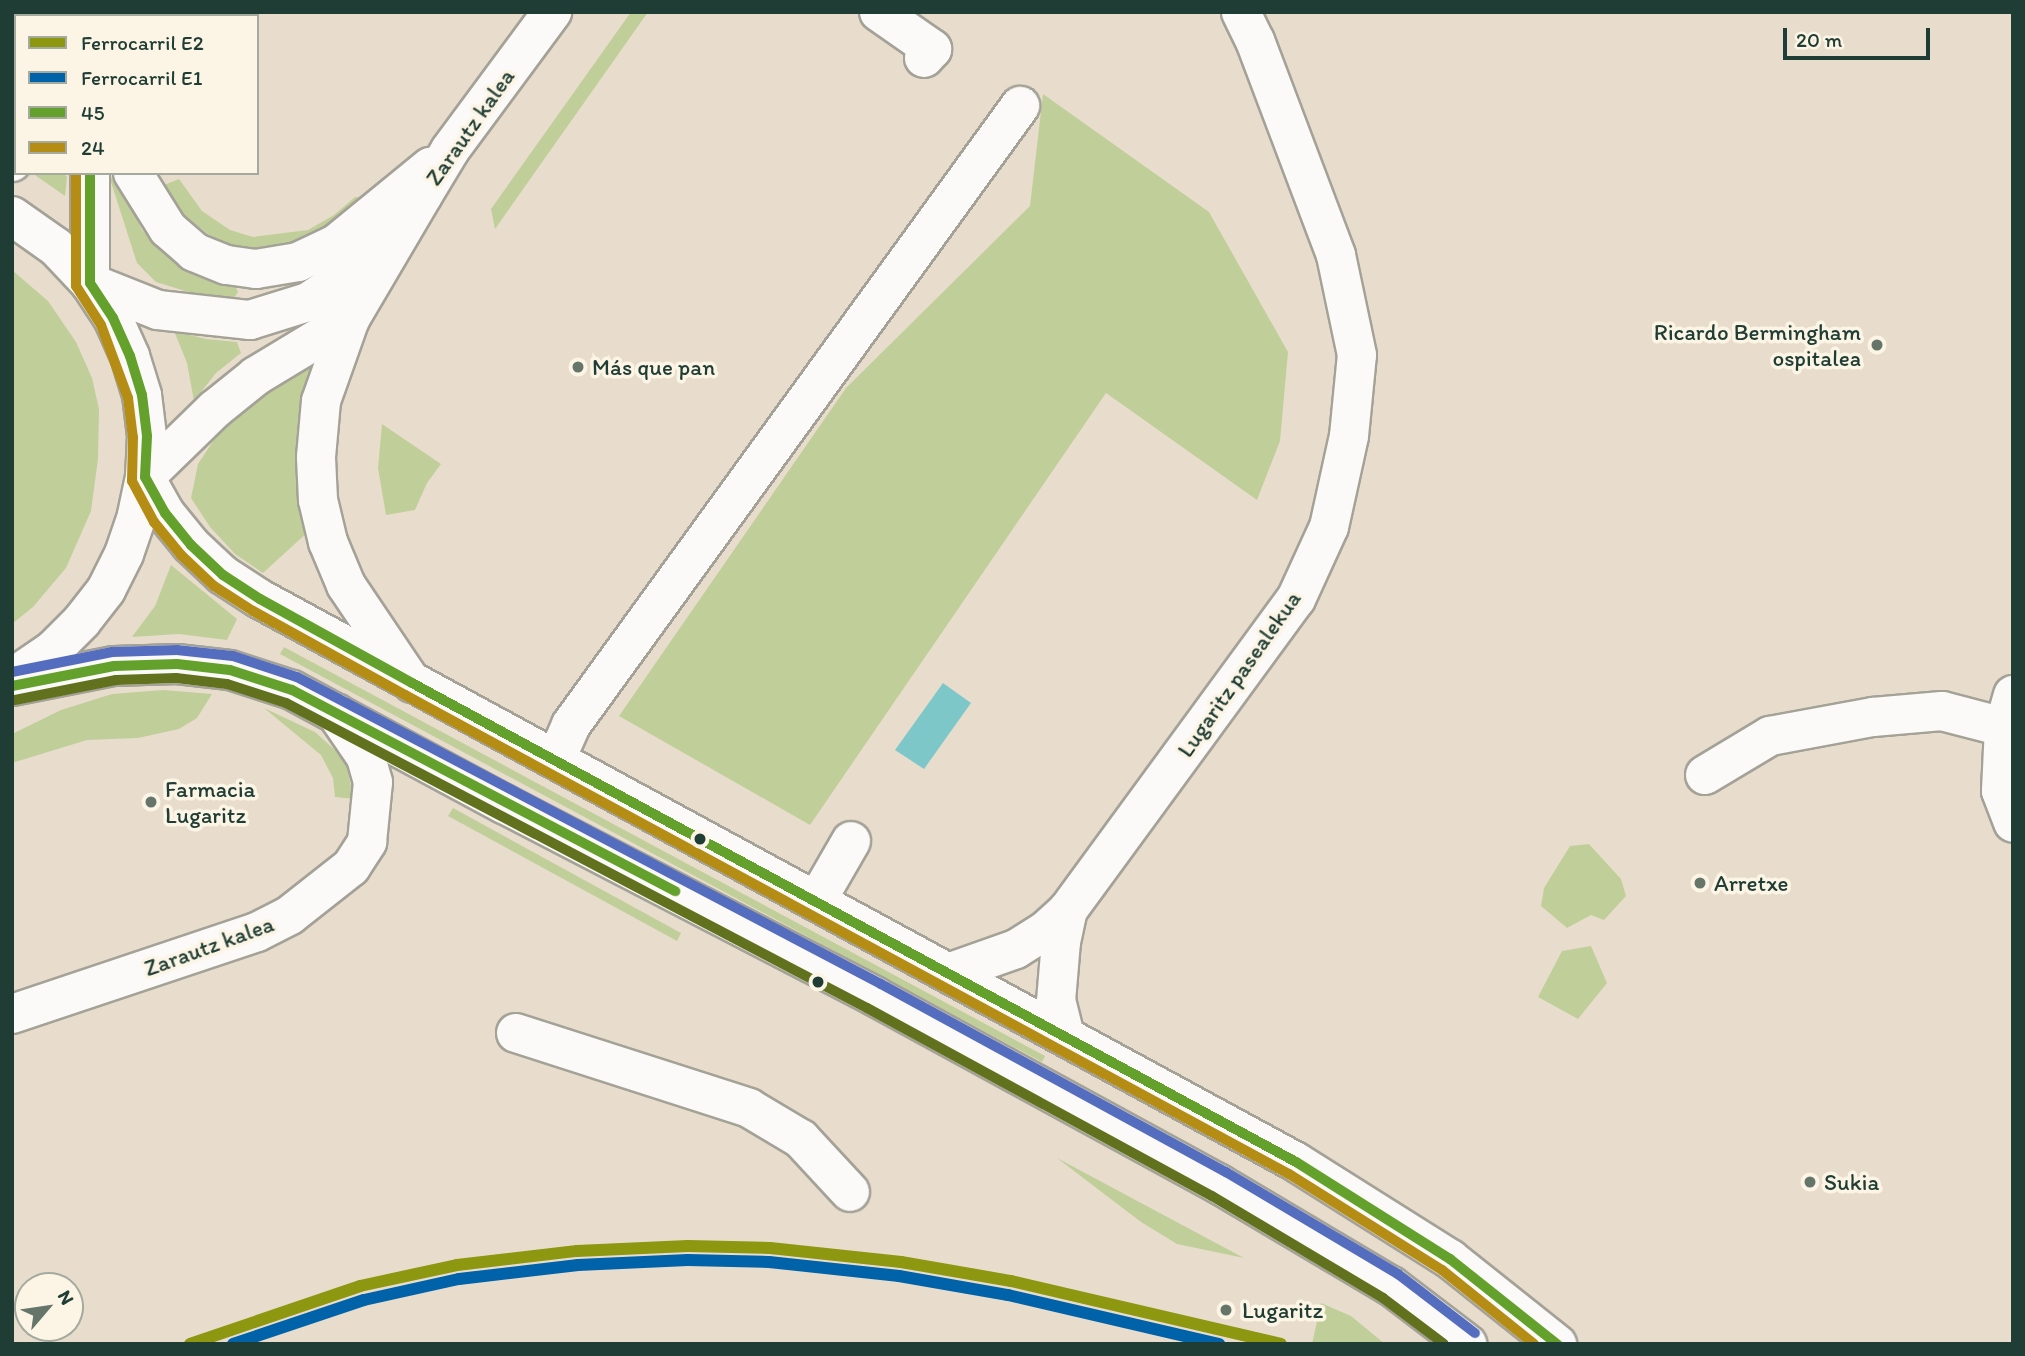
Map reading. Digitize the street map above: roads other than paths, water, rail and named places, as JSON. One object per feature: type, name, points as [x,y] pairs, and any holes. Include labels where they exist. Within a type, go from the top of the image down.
[{"type":"main road","name":"Zarautz kalea","points":[[412,683],[346,585],[329,547],[318,500],[316,457],[321,401],[350,319],[450,150],[552,12]]},
{"type":"main road","points":[[879,12],[932,48],[924,58]]},
{"type":"main road","name":"Lugaritz pasealekua","points":[[1069,910],[1296,599],[1329,527],[1349,436],[1357,355],[1336,256],[1255,41],[1241,12]]},
{"type":"main road","points":[[556,759],[571,725],[1020,106]]},
{"type":"main road","points":[[134,175],[168,229],[194,252],[227,265],[256,269],[298,262],[336,244],[450,150]]},
{"type":"main road","points":[[90,175],[90,283]]},
{"type":"main road","points":[[12,216],[56,247],[90,283],[113,318],[130,356],[142,395],[147,436],[145,477],[137,516],[124,554],[106,590],[82,621],[53,650],[12,678]]},
{"type":"main road","points":[[90,283],[158,310],[250,320],[308,302],[394,245]]},
{"type":"main road","points":[[145,477],[215,409],[256,376],[350,319]]},
{"type":"main road","points":[[145,477],[165,513],[191,545],[223,575],[260,599],[951,972],[1307,1168],[1450,1259],[1557,1344]]},
{"type":"main road","points":[[12,686],[114,666],[177,664],[230,670],[292,690],[504,804],[874,996],[1219,1184],[1391,1286],[1467,1344]]},
{"type":"main road","points":[[1705,775],[1770,736],[1873,717],[1942,711],[2008,711],[2001,791],[2013,823]]},
{"type":"main road","name":"Zarautz kalea","points":[[12,1014],[257,932],[290,915],[351,867],[367,842],[373,782],[366,757],[336,713]]},
{"type":"main road","points":[[817,900],[851,841]]},
{"type":"main road","points":[[951,972],[1016,949],[1046,930],[1069,910]]},
{"type":"main road","points":[[1065,1036],[1056,1001],[1061,942],[1069,910]]},
{"type":"main road","points":[[516,1033],[750,1108],[801,1139],[850,1192]]},
{"type":"water","points":[[943,683],[971,703],[924,769],[895,750]]},
{"type":"rail line","name":"E2","points":[[190,1344],[360,1286],[457,1265],[577,1251],[688,1246],[770,1248],[901,1262],[1011,1281],[1281,1344]]},
{"type":"rail line","name":"E1","points":[[233,1344],[364,1300],[459,1279],[578,1265],[688,1260],[769,1262],[899,1276],[1008,1295],[1219,1344]]},
{"type":"place","name":"Ricardo Bermingham ospitalea","points":[[1877,345]]},
{"type":"place","name":"Más que pan","points":[[578,367]]},
{"type":"place","name":"Farmacia Lugaritz","points":[[151,802]]},
{"type":"place","name":"Arretxe","points":[[1700,883]]},
{"type":"place","name":"Sukia","points":[[1810,1182]]},
{"type":"place","name":"Lugaritz","points":[[1226,1310]]}]
